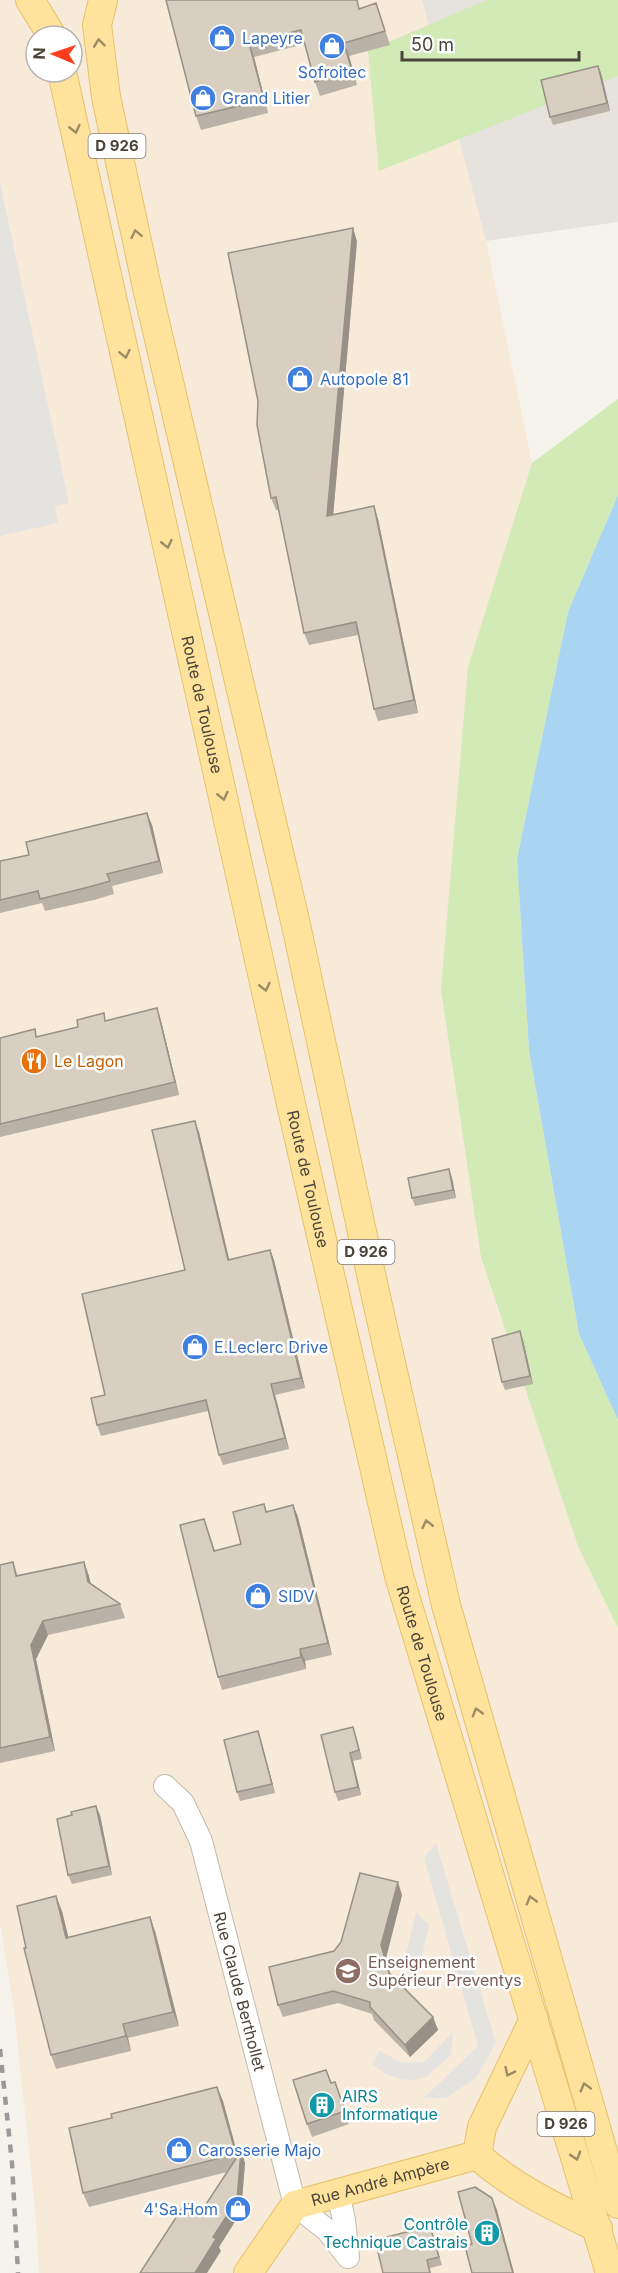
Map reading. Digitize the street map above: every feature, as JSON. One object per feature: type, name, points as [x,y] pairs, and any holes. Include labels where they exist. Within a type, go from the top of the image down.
[{"type":"main road","points":[[30,0],[45,24]]},
{"type":"main road","name":"D 926","points":[[103,0],[97,25],[109,109],[148,292],[296,926],[376,1297],[446,1605],[618,2204]]},
{"type":"main road","name":"Route de Toulouse","points":[[65,84],[291,1104],[399,1575],[610,2273]]},
{"type":"main road","points":[[534,2019],[482,2127],[477,2155],[496,2173],[524,2190],[598,2228]]},
{"type":"main road","name":"Rue André Ampère","points":[[248,2273],[295,2205],[477,2155]]},
{"type":"street","name":"Rue Claude Berthollet","points":[[165,1786],[183,1803],[201,1841],[295,2205]]},
{"type":"street","points":[[338,2193],[345,2220],[350,2265]]},
{"type":"street","points":[[295,2205],[327,2230],[350,2265]]},
{"type":"shaded area","points":[[0,0],[422,0],[486,241],[532,463],[480,785],[540,1356],[618,1515],[618,2273],[39,2273],[36,2218],[14,2009],[0,1923]]},
{"type":"shaded area","points":[[422,0],[618,0],[618,222],[486,241]]},
{"type":"shaded area","points":[[0,183],[69,503],[55,506],[58,523],[0,536]]},
{"type":"shaded area","points":[[436,1843],[496,2043],[476,2078],[446,2098],[424,2098],[478,2046],[424,1858]]},
{"type":"shaded area","points":[[416,1912],[429,1925],[416,1982],[403,1966]]},
{"type":"shaded area","points":[[453,2032],[451,2055],[427,2076],[414,2080],[399,2079],[386,2074],[372,2064],[379,2051],[403,2063],[424,2062]]},
{"type":"green space","points":[[487,0],[618,0],[618,76],[379,171],[368,51]]},
{"type":"green space","points":[[618,399],[618,495],[568,612],[517,859],[529,1050],[579,1334],[618,1420],[618,1628],[578,1546],[481,1257],[441,990],[468,667],[532,463]]},
{"type":"water","points":[[618,495],[618,1420],[579,1334],[529,1050],[517,859],[568,612]]},
{"type":"building","points":[[166,0],[357,0],[359,9],[376,3],[385,31],[344,43],[352,71],[315,82],[301,30],[249,43],[264,100],[196,116]]},
{"type":"building","points":[[598,66],[607,103],[550,117],[541,80]]},
{"type":"building","points":[[353,228],[327,516],[374,506],[414,700],[374,709],[356,622],[304,633],[276,497],[271,498],[257,425],[258,401],[228,253]]},
{"type":"building","points":[[147,813],[159,861],[107,874],[110,881],[89,887],[40,899],[38,891],[0,900],[0,861],[29,855],[26,842]]},
{"type":"building","points":[[157,1008],[175,1082],[0,1124],[0,1038],[35,1029],[36,1037],[78,1027],[77,1020],[104,1013],[105,1021]]},
{"type":"building","name":"E.Leclerc Drive","points":[[195,1121],[228,1260],[270,1250],[301,1378],[271,1384],[285,1438],[219,1455],[206,1400],[97,1425],[91,1398],[105,1395],[82,1294],[185,1270],[152,1130]]},
{"type":"building","points":[[449,1169],[453,1190],[412,1198],[408,1178]]},
{"type":"building","points":[[520,1331],[530,1376],[502,1382],[492,1339]]},
{"type":"building","name":"SIDV","points":[[264,1504],[266,1512],[293,1505],[328,1643],[300,1649],[301,1657],[218,1677],[180,1525],[204,1519],[214,1551],[241,1544],[233,1512]]},
{"type":"building","points":[[13,1562],[16,1576],[84,1562],[88,1582],[120,1604],[43,1621],[31,1645],[50,1737],[0,1748],[0,1565]]},
{"type":"building","points":[[353,1727],[359,1750],[350,1753],[358,1787],[335,1792],[321,1735]]},
{"type":"building","points":[[258,1731],[272,1784],[237,1792],[224,1740]]},
{"type":"building","points":[[96,1806],[109,1866],[68,1875],[57,1819],[72,1815],[71,1812]]},
{"type":"building","name":"Enseignement Supérieur Preventys","points":[[360,1873],[398,1882],[381,1945],[389,1973],[433,2017],[405,2045],[370,2007],[370,2002],[333,1991],[278,2005],[269,1967],[334,1951],[341,1942]]},
{"type":"building","points":[[56,1896],[66,1938],[150,1917],[173,2012],[123,2024],[126,2036],[51,2055],[24,1948],[26,1948],[17,1906]]},
{"type":"building","name":"AIRS Informatique","points":[[326,2070],[331,2083],[335,2082],[345,2111],[307,2124],[293,2080]]},
{"type":"building","points":[[217,2087],[236,2154],[83,2193],[69,2128],[112,2118],[111,2114]]},
{"type":"building","points":[[241,2151],[237,2200],[213,2237],[216,2239],[195,2273],[140,2273],[186,2202],[201,2212]]},
{"type":"building","name":"Contrôle Technique Castrais","points":[[475,2187],[492,2198],[513,2273],[472,2273],[465,2246],[472,2244],[458,2192]]},
{"type":"building","points":[[430,2226],[439,2257],[427,2260],[430,2273],[383,2273],[378,2252],[382,2251],[379,2239]]},
{"type":"railway","points":[[0,2049],[12,2163],[18,2273]]},
{"type":"place","name":"Lapeyre","points":[[222,38]]},
{"type":"place","name":"Sofroitec","points":[[332,46]]},
{"type":"place","name":"Grand Litier","points":[[203,98]]},
{"type":"place","name":"Autopole 81","points":[[300,379]]},
{"type":"place","name":"Le Lagon","points":[[34,1061]]},
{"type":"place","name":"E.Leclerc Drive","points":[[195,1347]]},
{"type":"place","name":"SIDV","points":[[258,1596]]},
{"type":"place","name":"Enseignement Supérieur Preventys","points":[[348,1971]]},
{"type":"place","name":"AIRS Informatique","points":[[322,2105]]},
{"type":"place","name":"Carosserie Majo","points":[[179,2150]]},
{"type":"place","name":"4'Sa.Hom","points":[[238,2209]]},
{"type":"place","name":"Contrôle Technique Castrais","points":[[487,2233]]}]
